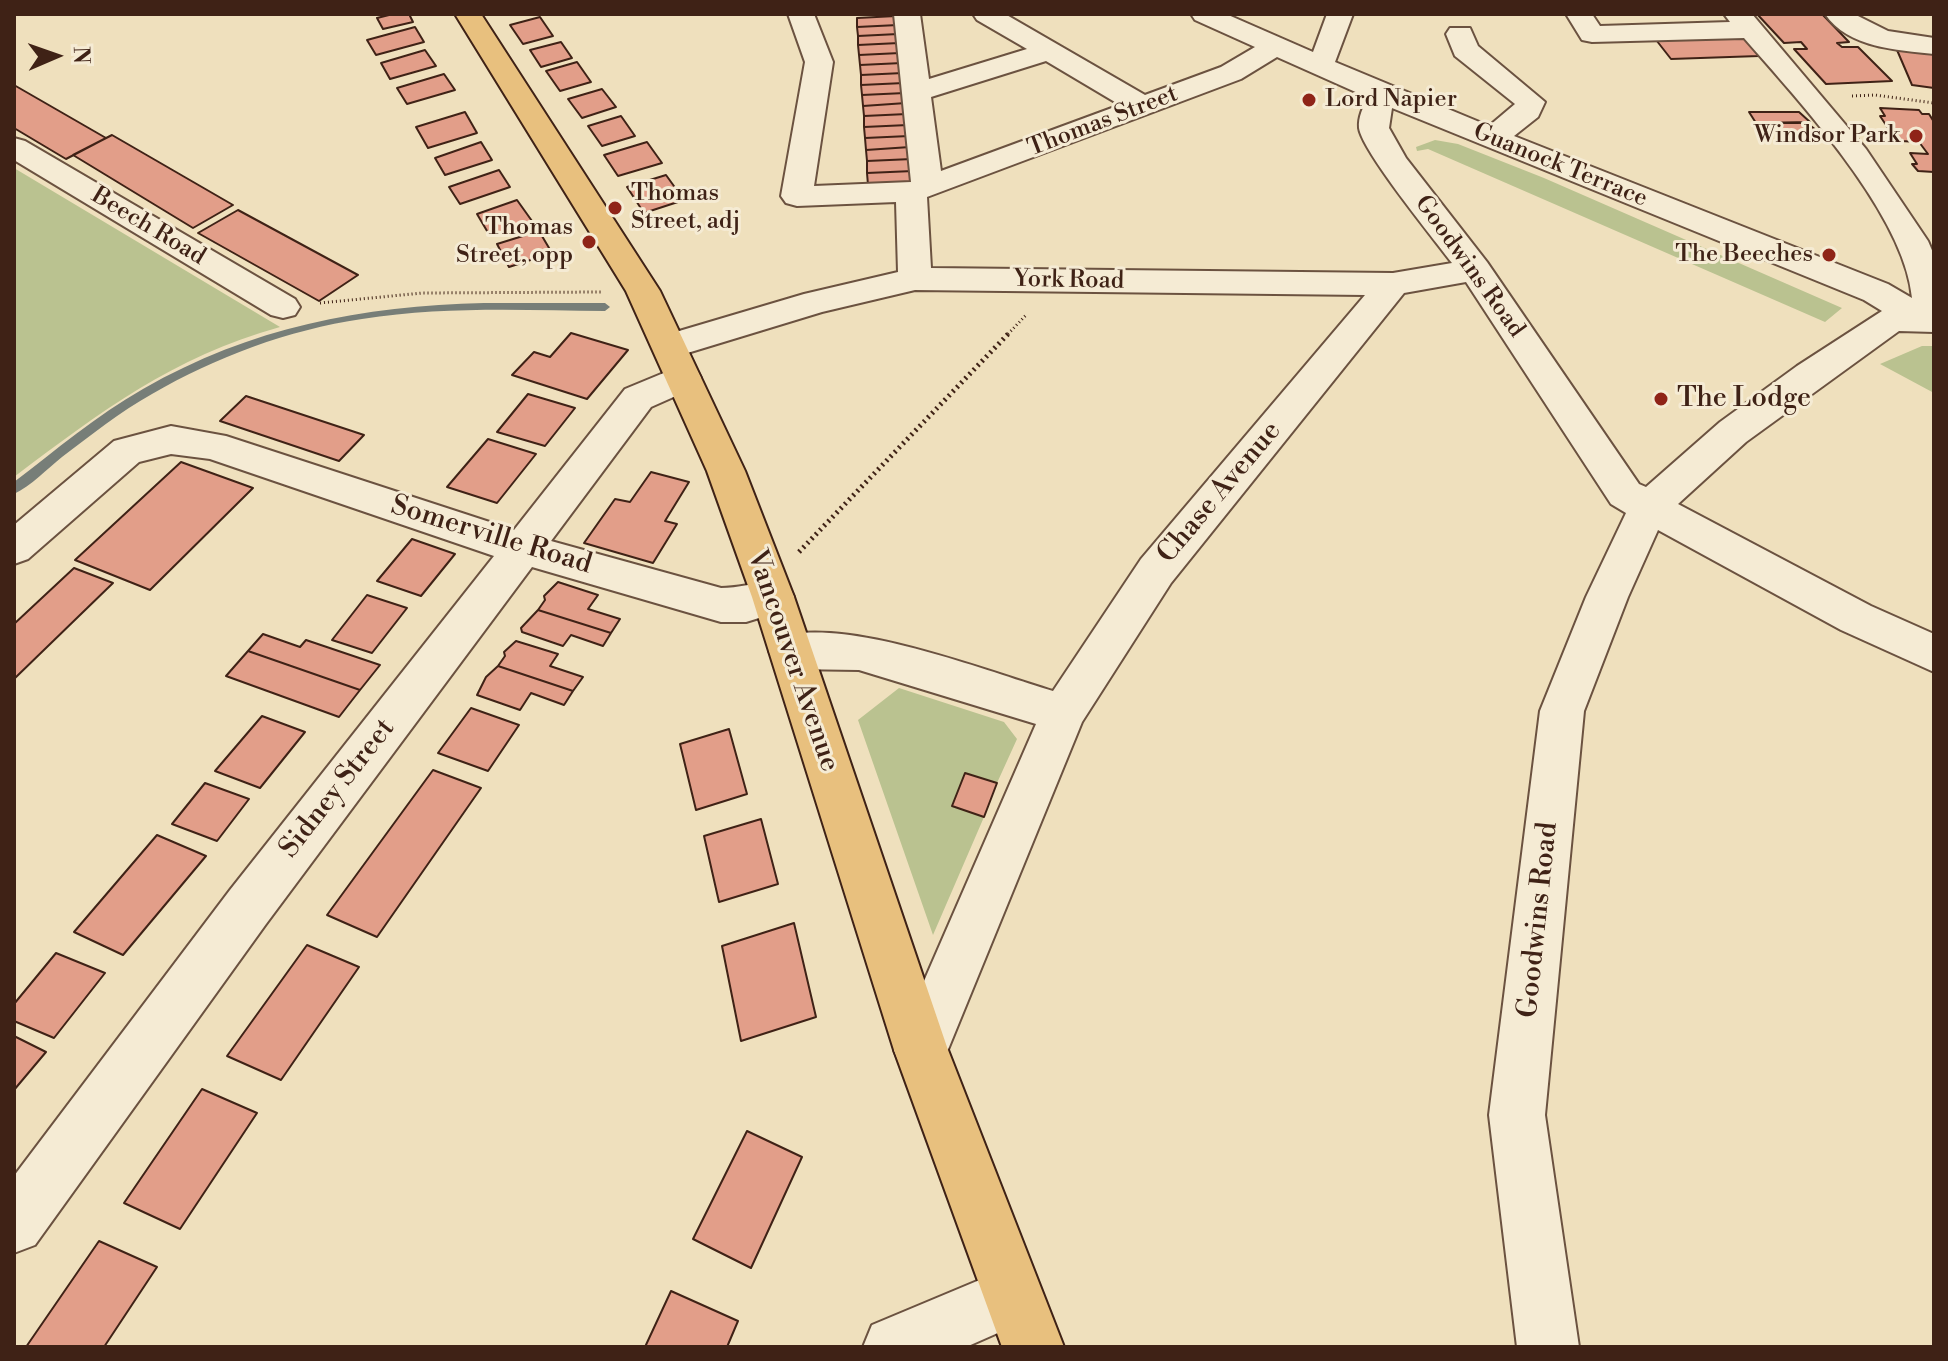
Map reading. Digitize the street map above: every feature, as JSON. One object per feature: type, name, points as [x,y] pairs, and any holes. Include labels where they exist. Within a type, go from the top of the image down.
[{"type":"main road","name":"Vancouver Avenue","points":[[468,14],[643,291],[726,471],[791,651],[921,1050],[1023,1321]]},
{"type":"street","name":"Thomas Street","points":[[801,14],[819,62],[797,196],[919,190],[1231,73],[1274,47]]},
{"type":"street","points":[[907,14],[919,190],[915,279]]},
{"type":"street","points":[[986,14],[1145,107]]},
{"type":"street","name":"Guanock Terrace","points":[[1204,14],[1313,65],[1491,139],[1876,292],[1925,320]]},
{"type":"street","points":[[1313,65],[1325,57],[1340,14]]},
{"type":"street","points":[[1838,14],[1846,23],[1888,40],[1934,46]]},
{"type":"street","points":[[1585,24],[1744,22],[1810,97],[1863,166],[1922,260],[1933,292],[1925,320]]},
{"type":"street","points":[[1460,34],[1465,50],[1542,102],[1491,139]]},
{"type":"street","points":[[914,93],[1050,51]]},
{"type":"street","name":"Goodwins Road","points":[[1388,96],[1378,105],[1374,128],[1392,161],[1475,270],[1625,494],[1648,508]]},
{"type":"street","name":"Beech Road","points":[[14,147],[283,307]]},
{"type":"street","name":"York Road","points":[[677,362],[816,302],[915,279],[1393,284],[1475,270]]},
{"type":"street","name":"Chase Avenue","points":[[921,1050],[1063,713],[1156,571],[1393,284]]},
{"type":"street","name":"Goodwins Road","points":[[1548,1347],[1517,1115],[1562,711],[1607,597],[1648,508],[1733,432],[1890,320],[1925,320]]},
{"type":"street","name":"Sidney Street","points":[[14,1224],[248,907],[638,398],[677,362]]},
{"type":"street","name":"Somerville Road","points":[[14,548],[127,451],[171,440],[213,446],[524,549],[721,605],[746,605],[768,583]]},
{"type":"street","points":[[1648,508],[1856,618],[1934,654]]},
{"type":"street","points":[[791,651],[859,652],[1063,713]]},
{"type":"street","points":[[894,1347],[1023,1321]]},
{"type":"path","points":[[1810,97],[1875,95],[1934,103]]},
{"type":"path","points":[[768,583],[1040,301],[1044,280]]},
{"type":"path","points":[[283,307],[422,293],[643,291]]},
{"type":"green space","points":[[1435,140],[1458,144],[1544,178],[1842,308],[1825,322],[1428,149],[1417,151],[1416,147]]},
{"type":"green space","points":[[14,168],[280,327],[205,354],[171,370],[109,408],[14,477]]},
{"type":"green space","points":[[1922,346],[1934,346],[1934,393],[1880,364]]},
{"type":"green space","points":[[899,688],[1004,722],[1017,739],[997,783],[965,773],[953,806],[984,817],[933,935],[858,720]]},
{"type":"building","points":[[409,14],[413,22],[383,29],[377,18]]},
{"type":"building","points":[[1757,14],[1822,14],[1849,42],[1837,43],[1842,47],[1858,47],[1892,81],[1826,84],[1794,49],[1807,49],[1801,42],[1784,43]]},
{"type":"building","points":[[896,16],[898,25],[857,27],[857,18]]},
{"type":"building","points":[[540,17],[553,36],[523,44],[510,25]]},
{"type":"building","points":[[898,25],[898,34],[858,36],[857,27]]},
{"type":"building","points":[[415,27],[424,42],[376,55],[367,40]]},
{"type":"building","points":[[1740,32],[1759,56],[1671,59],[1653,36]]},
{"type":"building","points":[[898,34],[899,43],[858,45],[858,36]]},
{"type":"building","points":[[561,42],[572,58],[541,67],[530,50]]},
{"type":"building","points":[[899,43],[900,53],[859,55],[858,45]]},
{"type":"building","points":[[425,50],[436,66],[390,79],[381,63]]},
{"type":"building","points":[[1897,50],[1934,54],[1934,88],[1912,85]]},
{"type":"building","points":[[900,53],[902,63],[860,65],[859,55]]},
{"type":"building","points":[[577,62],[591,82],[560,91],[546,71]]},
{"type":"building","points":[[902,63],[903,73],[861,75],[860,65]]},
{"type":"building","points":[[903,73],[904,83],[861,85],[861,75]]},
{"type":"building","points":[[444,74],[455,90],[407,104],[397,88]]},
{"type":"building","points":[[904,83],[905,93],[862,95],[861,85]]},
{"type":"building","points":[[14,85],[106,138],[66,159],[14,128]]},
{"type":"building","points":[[602,89],[616,107],[582,118],[568,99]]},
{"type":"building","points":[[905,93],[906,103],[863,106],[862,95]]},
{"type":"building","points":[[906,103],[907,114],[864,116],[863,106]]},
{"type":"building","name":"Windsor Park","points":[[1880,108],[1919,110],[1922,114],[1929,114],[1934,122],[1934,172],[1918,171],[1912,164],[1917,164],[1910,153],[1928,154],[1919,142],[1901,141],[1894,131],[1890,131],[1880,116],[1885,116]]},
{"type":"building","points":[[465,112],[477,133],[428,148],[416,127]]},
{"type":"building","points":[[1749,112],[1799,112],[1810,122],[1756,123]]},
{"type":"building","points":[[907,114],[908,125],[864,127],[864,116]]},
{"type":"building","points":[[621,116],[635,136],[602,146],[588,126]]},
{"type":"building","points":[[1756,123],[1807,123],[1816,130],[1812,130],[1814,133],[1763,133]]},
{"type":"building","points":[[908,125],[909,136],[865,138],[864,127]]},
{"type":"building","points":[[112,135],[233,205],[193,228],[73,155]]},
{"type":"building","points":[[909,136],[910,147],[866,150],[865,138]]},
{"type":"building","points":[[481,142],[492,160],[445,175],[435,158]]},
{"type":"building","points":[[647,142],[662,163],[618,176],[604,155]]},
{"type":"building","points":[[910,147],[912,159],[867,161],[866,150]]},
{"type":"building","points":[[912,159],[913,171],[867,173],[867,161]]},
{"type":"building","points":[[499,170],[510,187],[460,204],[449,187]]},
{"type":"building","points":[[913,171],[914,182],[868,185],[867,173]]},
{"type":"building","points":[[666,175],[684,200],[644,213],[627,187]]},
{"type":"building","points":[[517,200],[532,221],[490,236],[477,214]]},
{"type":"building","points":[[238,210],[358,275],[319,301],[198,233]]},
{"type":"building","points":[[539,231],[552,253],[509,267],[497,244]]},
{"type":"building","points":[[571,333],[628,350],[587,399],[512,375],[534,352],[550,357]]},
{"type":"building","points":[[528,394],[575,408],[545,446],[497,432]]},
{"type":"building","points":[[246,396],[364,435],[339,461],[220,421]]},
{"type":"building","points":[[488,439],[536,454],[497,503],[447,487]]},
{"type":"building","points":[[181,462],[253,488],[150,590],[75,560]]},
{"type":"building","points":[[651,472],[689,482],[665,521],[677,524],[653,563],[584,543],[615,499],[630,502]]},
{"type":"building","points":[[412,539],[455,554],[421,596],[377,581]]},
{"type":"building","points":[[74,568],[113,583],[14,679],[14,624]]},
{"type":"building","points":[[558,582],[598,595],[588,609],[620,619],[611,633],[538,610],[545,600],[544,596]]},
{"type":"building","points":[[367,595],[407,608],[372,653],[332,640]]},
{"type":"building","points":[[538,610],[611,633],[603,646],[571,635],[563,646],[522,632],[521,628]]},
{"type":"building","points":[[263,634],[300,647],[306,640],[380,665],[360,690],[248,651]]},
{"type":"building","points":[[516,641],[558,654],[550,666],[583,677],[573,691],[498,666],[505,656],[504,652]]},
{"type":"building","points":[[248,651],[360,690],[339,717],[226,676]]},
{"type":"building","points":[[498,666],[573,691],[564,705],[531,693],[520,710],[477,695],[486,677]]},
{"type":"building","points":[[471,708],[519,725],[488,771],[438,753]]},
{"type":"building","points":[[262,716],[305,732],[260,788],[215,771]]},
{"type":"building","points":[[729,729],[747,794],[696,810],[680,744]]},
{"type":"building","points":[[433,770],[481,788],[377,937],[327,915]]},
{"type":"building","points":[[965,773],[997,783],[984,817],[952,806]]},
{"type":"building","points":[[205,783],[249,799],[217,841],[172,824]]},
{"type":"building","points":[[761,819],[778,884],[719,902],[704,836]]},
{"type":"building","points":[[157,835],[206,856],[123,955],[74,932]]},
{"type":"building","points":[[794,923],[816,1017],[741,1041],[722,946]]},
{"type":"building","points":[[307,945],[359,967],[281,1080],[227,1056]]},
{"type":"building","points":[[56,953],[105,973],[54,1038],[14,1021],[14,1004]]},
{"type":"building","points":[[14,1036],[46,1052],[14,1090]]},
{"type":"building","points":[[202,1089],[257,1113],[180,1229],[124,1203]]},
{"type":"building","points":[[747,1131],[802,1157],[751,1268],[693,1239]]},
{"type":"building","points":[[99,1241],[157,1267],[104,1347],[26,1347]]},
{"type":"building","points":[[671,1291],[738,1321],[727,1347],[645,1347]]},
{"type":"waterway","points":[[14,489],[95,426],[146,392],[224,354],[279,334],[335,320],[393,311],[484,306],[605,307]]},
{"type":"place","name":"Lord Napier","points":[[1309,100]]},
{"type":"place","name":"Windsor Park","points":[[1916,136]]},
{"type":"place","name":"Thomas Street, adj","points":[[615,208]]},
{"type":"place","name":"Thomas Street, opp","points":[[589,242]]},
{"type":"place","name":"The Beeches","points":[[1829,255]]},
{"type":"place","name":"The Lodge","points":[[1661,399]]}]
